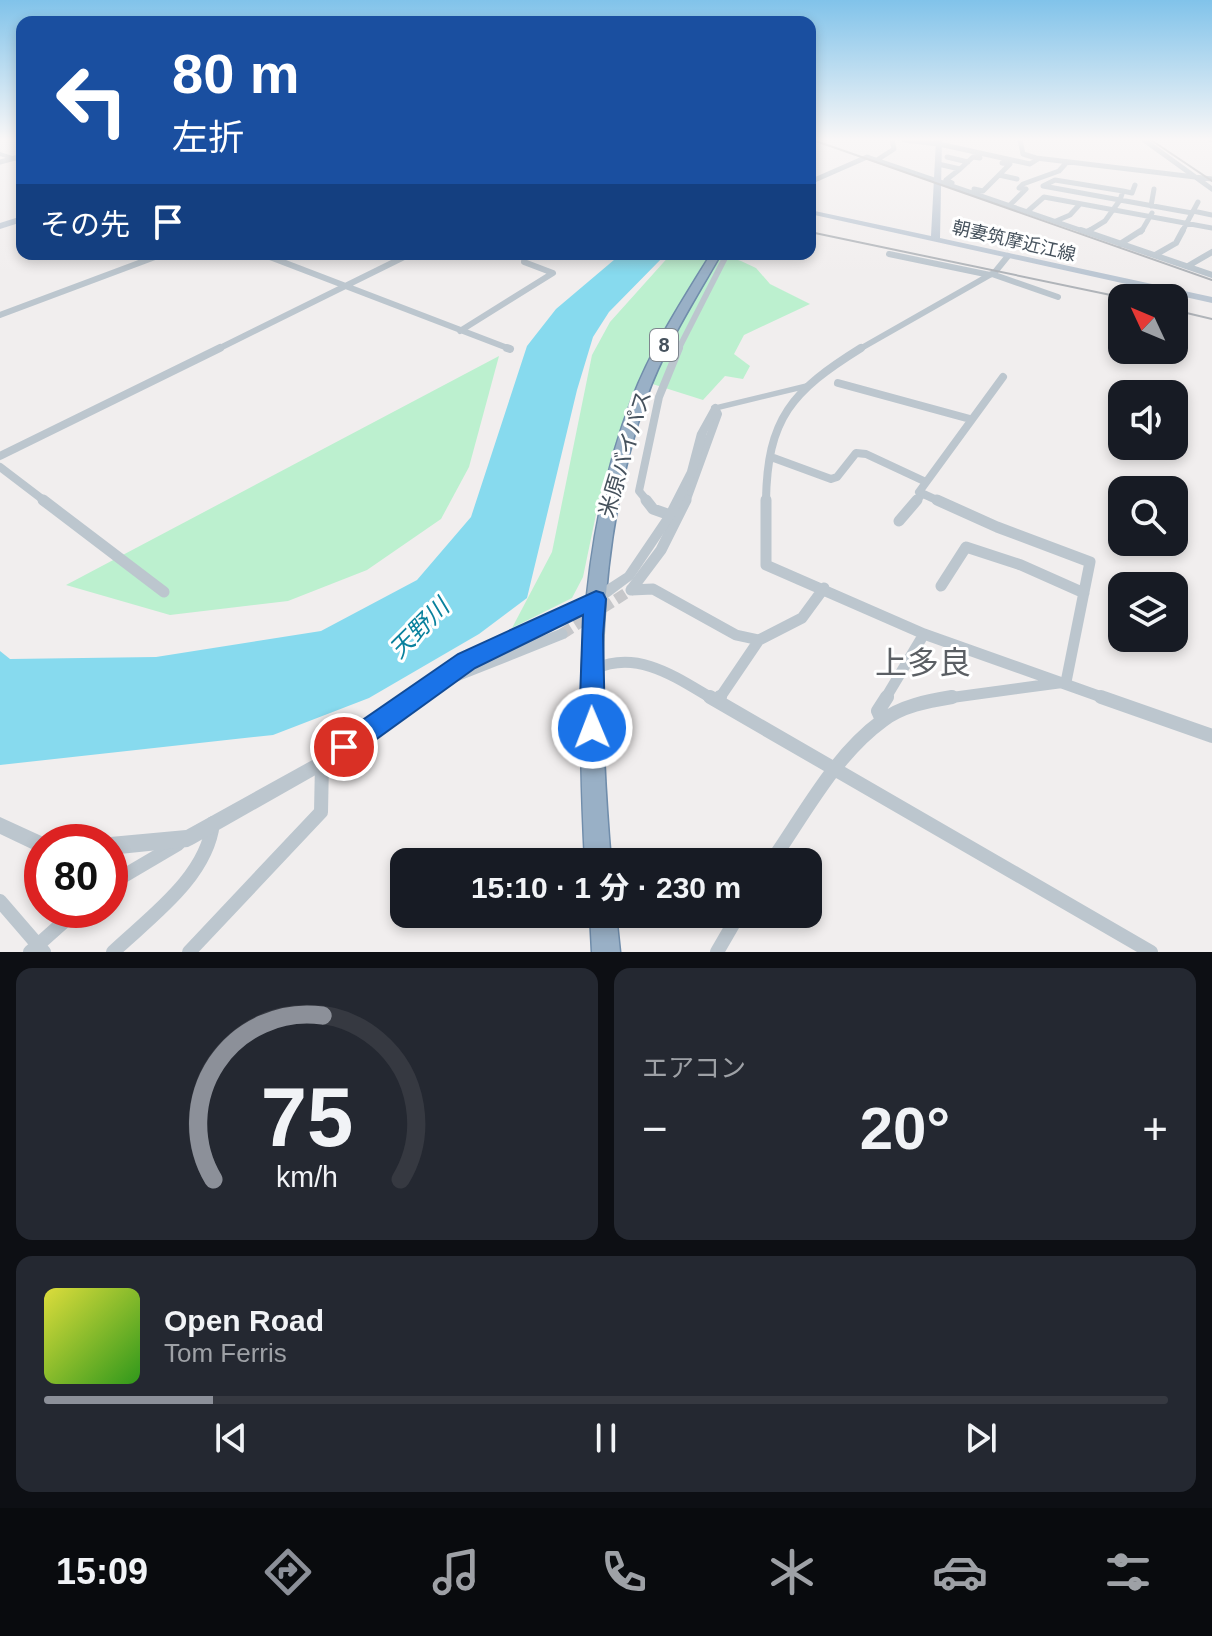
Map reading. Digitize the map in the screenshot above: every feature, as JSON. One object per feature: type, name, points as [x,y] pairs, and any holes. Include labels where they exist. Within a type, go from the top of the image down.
[{"type":"highway","name":"米原バイパス","points":[[597,848],[592,785],[591,670],[605,515],[625,442],[651,371],[713,260]]},
{"type":"highway","points":[[604,928],[606,952]]},
{"type":"main road","points":[[935,240],[938,184]]},
{"type":"main road","name":"朝妻筑摩近江線","points":[[816,213],[1212,300]]},
{"type":"street","points":[[948,184],[1212,275]]},
{"type":"street","points":[[974,189],[983,191],[991,184]]},
{"type":"street","points":[[1010,205],[1026,189],[1019,188],[1023,184]]},
{"type":"street","points":[[1046,184],[1043,186],[1212,215]]},
{"type":"street","points":[[1082,184],[1132,193],[1135,185]]},
{"type":"street","points":[[1120,244],[1140,234],[1150,217],[1154,189]]},
{"type":"street","points":[[1087,232],[1105,224],[1123,191]]},
{"type":"street","points":[[1028,211],[1044,197],[1212,228]]},
{"type":"street","points":[[1155,255],[1176,243],[1198,202]]},
{"type":"street","points":[[1056,221],[1070,215],[1080,204]]},
{"type":"street","points":[[1188,266],[1212,252]]},
{"type":"street","points":[[889,254],[991,274],[1058,297]]},
{"type":"street","points":[[1008,256],[991,274],[857,352],[807,386],[780,418],[767,490],[766,565],[924,634],[1212,736]]},
{"type":"street","points":[[0,315],[147,260]]},
{"type":"street","points":[[278,260],[510,349]]},
{"type":"street","points":[[0,456],[398,260]]},
{"type":"street","points":[[460,331],[553,273],[524,260]]},
{"type":"street","points":[[670,515],[653,509],[644,502],[639,491],[659,397],[677,352],[724,260]]},
{"type":"street","points":[[899,521],[1003,377]]},
{"type":"street","points":[[838,383],[970,419]]},
{"type":"street","points":[[128,873],[322,763],[467,661],[596,599],[629,576],[670,515],[692,471],[702,433],[715,408],[807,386]]},
{"type":"street","points":[[715,408],[718,414],[699,473],[673,532],[631,590],[653,589],[736,635],[759,640]]},
{"type":"street","points":[[771,457],[831,479],[837,477],[856,453],[866,454],[997,527],[1090,562],[1066,682]]},
{"type":"street","points":[[0,467],[164,592]]},
{"type":"street","points":[[941,586],[966,547],[1021,565],[1084,593]]},
{"type":"street","points":[[717,701],[759,640],[802,618],[824,588]]},
{"type":"street","points":[[431,686],[562,634]]},
{"type":"street","points":[[882,720],[878,711],[924,634]]},
{"type":"street","points":[[591,670],[606,664],[655,665],[1151,952]]},
{"type":"street","points":[[781,848],[837,770],[882,720],[931,700],[1066,682]]},
{"type":"street","points":[[189,952],[321,812],[325,793],[321,778],[322,763]]},
{"type":"street","points":[[113,952],[185,883],[215,834],[213,823]]},
{"type":"street","points":[[0,825],[24,836]]},
{"type":"street","points":[[128,844],[188,838]]},
{"type":"street","points":[[0,901],[37,950],[59,928]]},
{"type":"street","points":[[717,952],[731,928]]},
{"type":"green space","points":[[666,260],[738,260],[756,268],[770,284],[810,304],[744,335],[734,354],[750,366],[743,379],[725,376],[703,400],[643,381],[622,427],[599,500],[583,577],[572,598],[512,628],[552,552],[592,355],[610,322]]},
{"type":"green space","points":[[499,356],[469,467],[441,519],[367,570],[288,601],[170,615],[66,585]]},
{"type":"water","name":"天野川","points":[[614,260],[660,260],[609,312],[593,337],[577,390],[527,598],[479,634],[369,698],[273,735],[0,765],[0,651],[10,659],[156,657],[321,631],[417,580],[471,517],[527,346],[556,309]]},
{"type":"tunnel","points":[[562,634],[631,590]]},
{"type":"railway","points":[[940,184],[1212,280]]},
{"type":"railway","points":[[816,233],[1108,294]]},
{"type":"railway","points":[[1188,313],[1212,319]]},
{"type":"district","name":"上多良","points":[[923,663]]},
{"type":"route","points":[[344,747],[467,661],[596,599],[591,635],[592,728]]}]
